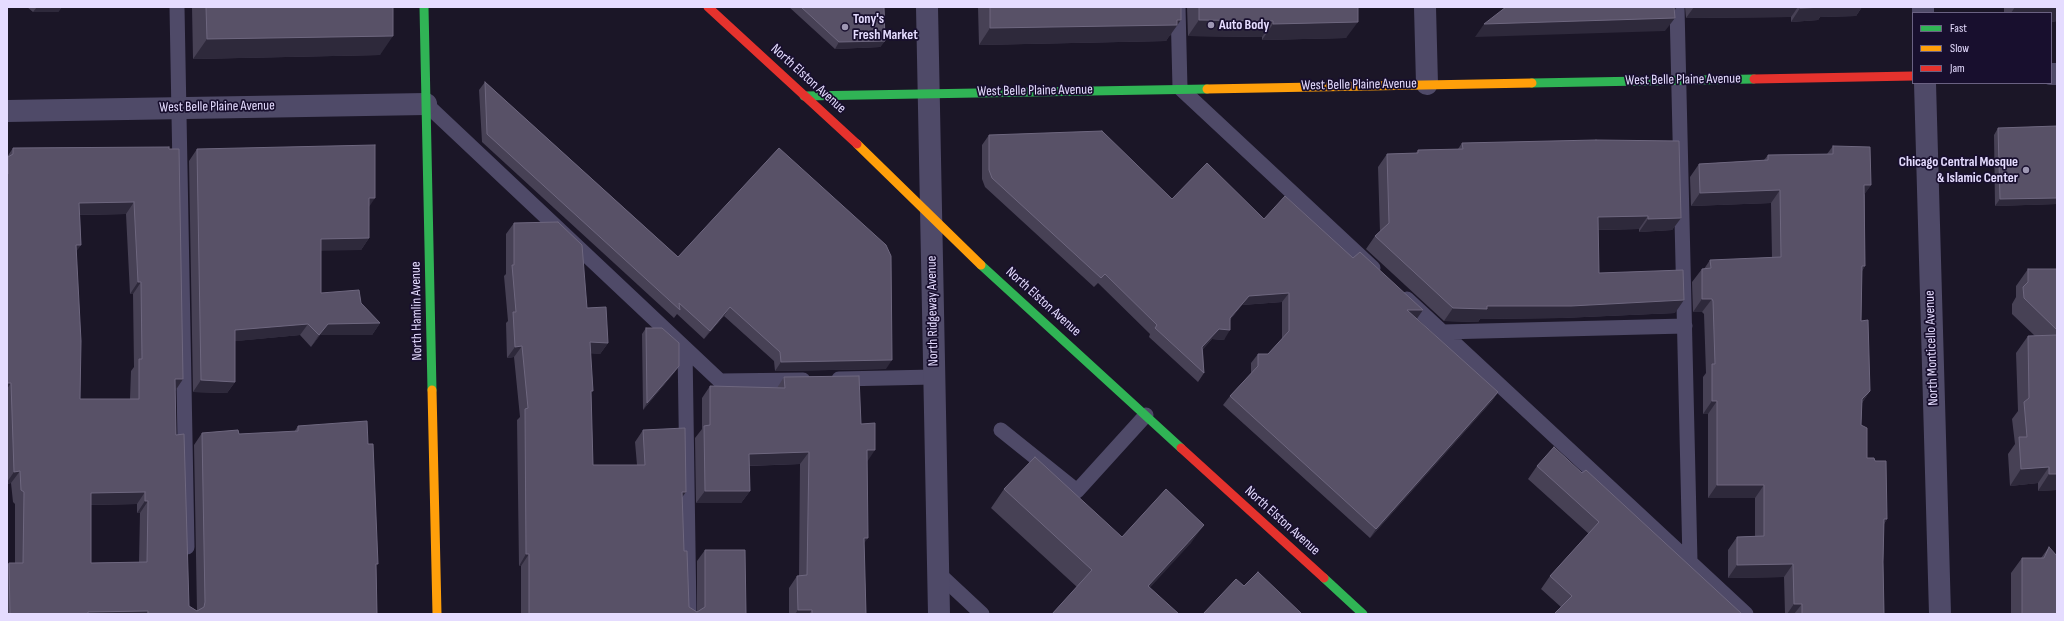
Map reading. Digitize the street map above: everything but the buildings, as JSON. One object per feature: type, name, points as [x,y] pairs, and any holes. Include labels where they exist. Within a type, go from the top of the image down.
[{"type":"street","name":"North Hamlin Avenue","points":[[424,7],[437,614]]},
{"type":"street","name":"North Elston Avenue","points":[[708,7],[847,134],[931,216],[1363,614]]},
{"type":"street","name":"North Ridgeway Avenue","points":[[927,7],[939,614]]},
{"type":"street","points":[[1425,7],[1427,84]]},
{"type":"street","name":"West Belle Plaine Avenue","points":[[804,96],[1180,88],[1912,76]]},
{"type":"street","name":"North Monticello Avenue","points":[[1925,84],[1940,614]]},
{"type":"street","name":"West Belle Plaine Avenue","points":[[7,111],[426,104]]},
{"type":"lane","points":[[177,7],[187,559]]},
{"type":"lane","points":[[1178,7],[1180,88],[1384,278]]},
{"type":"lane","points":[[1677,7],[1690,561]]},
{"type":"lane","points":[[426,104],[720,381],[934,377]]},
{"type":"lane","points":[[1396,289],[1746,614]]},
{"type":"lane","points":[[1442,332],[1684,326]]},
{"type":"lane","points":[[685,348],[689,614]]},
{"type":"lane","points":[[1001,430],[1077,491],[1146,415]]},
{"type":"lane","points":[[938,573],[982,614]]},
{"type":"traffic: fast","points":[[424,7],[432,390]]},
{"type":"traffic: fast","points":[[1532,83],[1754,79]]},
{"type":"traffic: fast","points":[[804,96],[1207,89]]},
{"type":"traffic: fast","points":[[981,265],[1181,448]]},
{"type":"traffic: fast","points":[[1324,578],[1363,614]]},
{"type":"traffic: slow","points":[[1207,89],[1532,83]]},
{"type":"traffic: slow","points":[[857,144],[981,265]]},
{"type":"traffic: slow","points":[[432,390],[437,614]]},
{"type":"traffic: jam","points":[[708,7],[857,144]]},
{"type":"traffic: jam","points":[[1754,79],[1912,76]]},
{"type":"traffic: jam","points":[[1181,448],[1324,578]]},
{"type":"place","name":"Auto Body","points":[[1211,25]]},
{"type":"place","name":"Tony's Fresh Market","points":[[845,27]]},
{"type":"place","name":"Chicago Central Mosque & Islamic Center","points":[[2026,170]]}]
